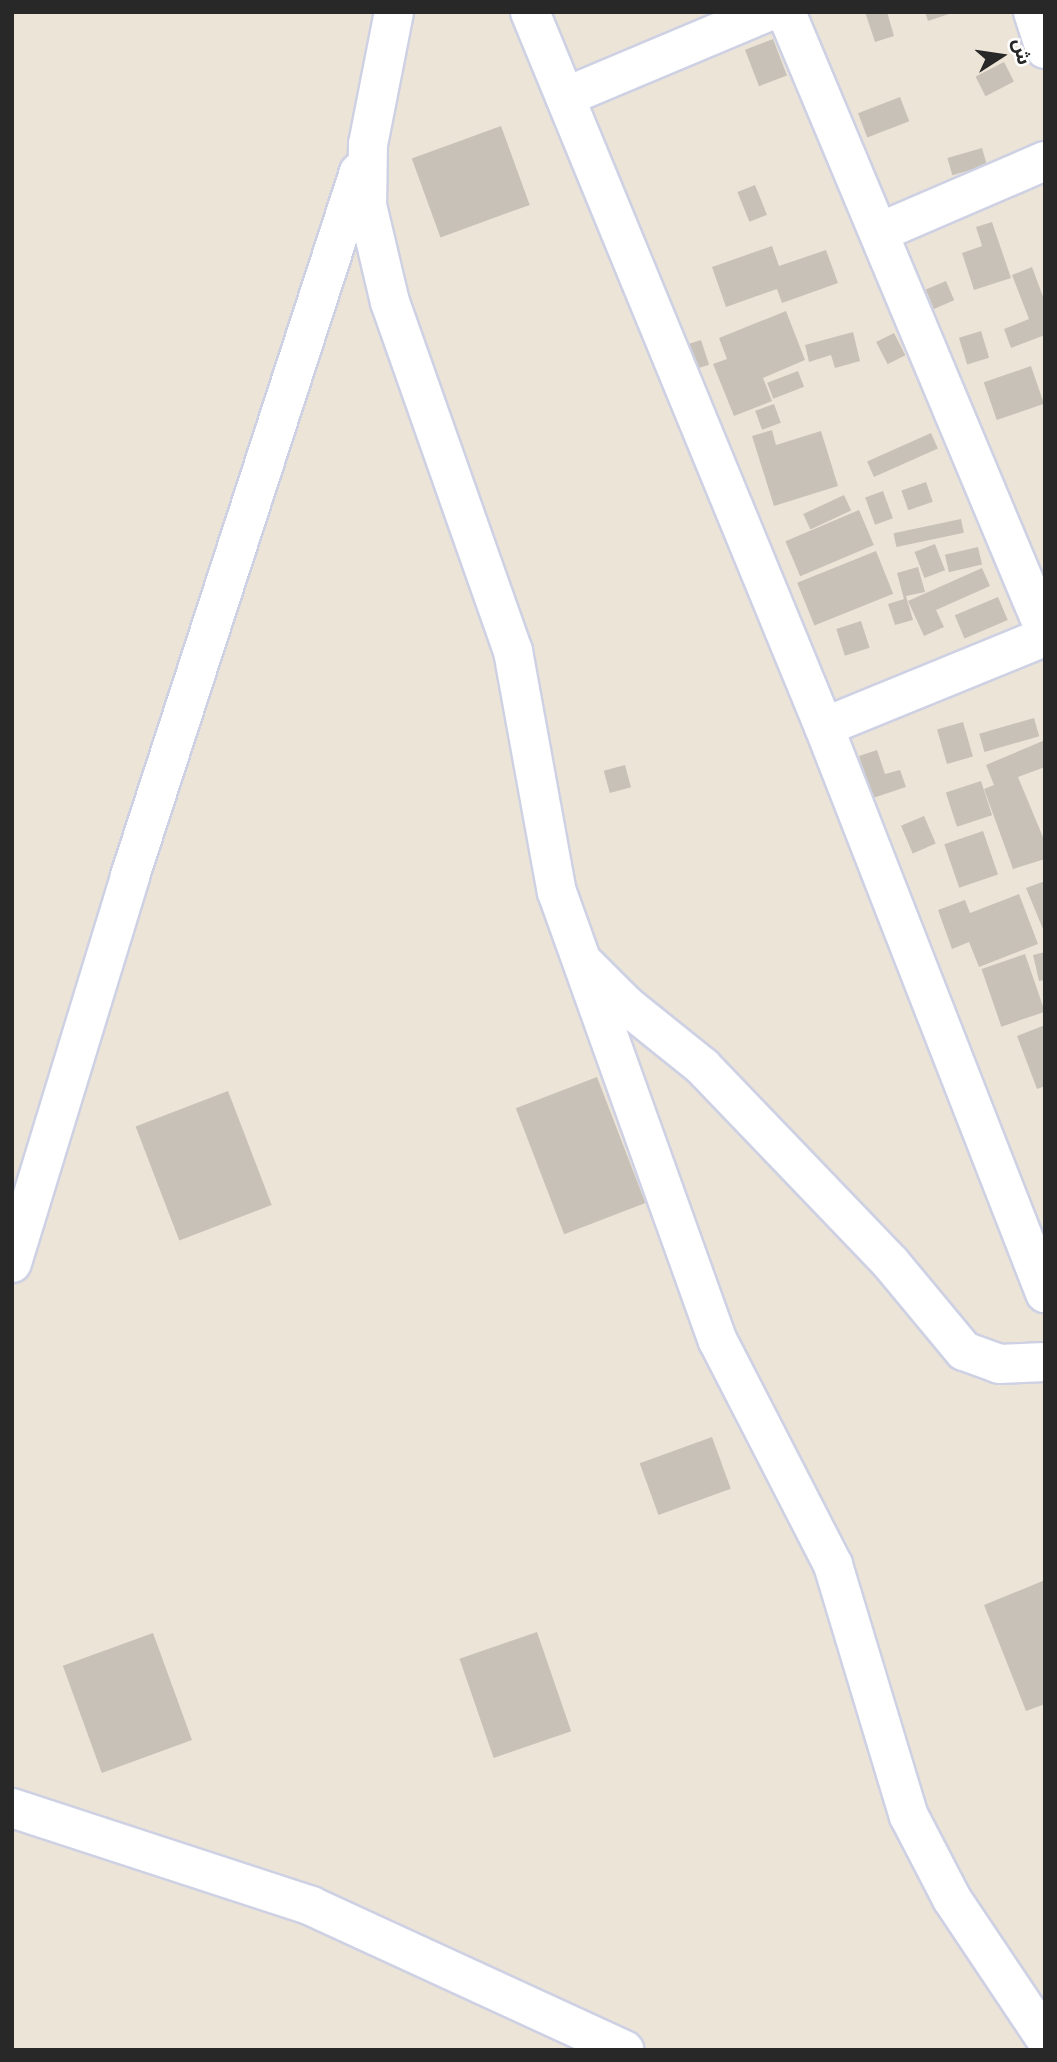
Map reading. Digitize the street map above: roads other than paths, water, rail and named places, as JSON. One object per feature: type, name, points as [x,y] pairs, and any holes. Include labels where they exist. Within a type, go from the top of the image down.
[{"type":"street","points":[[12,1263],[130,876],[368,144],[394,12]]},
{"type":"street","points":[[530,12],[824,727],[1045,1293]]},
{"type":"street","points":[[565,97],[767,12]]},
{"type":"street","points":[[786,12],[1045,631]]},
{"type":"street","points":[[368,144],[367,205],[377,257],[442,456],[513,651],[551,867],[577,956],[718,1341],[833,1565],[909,1816],[952,1899],[1045,2038]]},
{"type":"street","points":[[880,232],[1045,161]]},
{"type":"street","points":[[824,727],[1045,637]]},
{"type":"street","points":[[577,956],[598,980],[703,1067],[890,1262],[964,1351],[985,1362],[1013,1366],[1045,1362]]},
{"type":"street","points":[[12,1808],[345,1920],[624,2050]]}]
